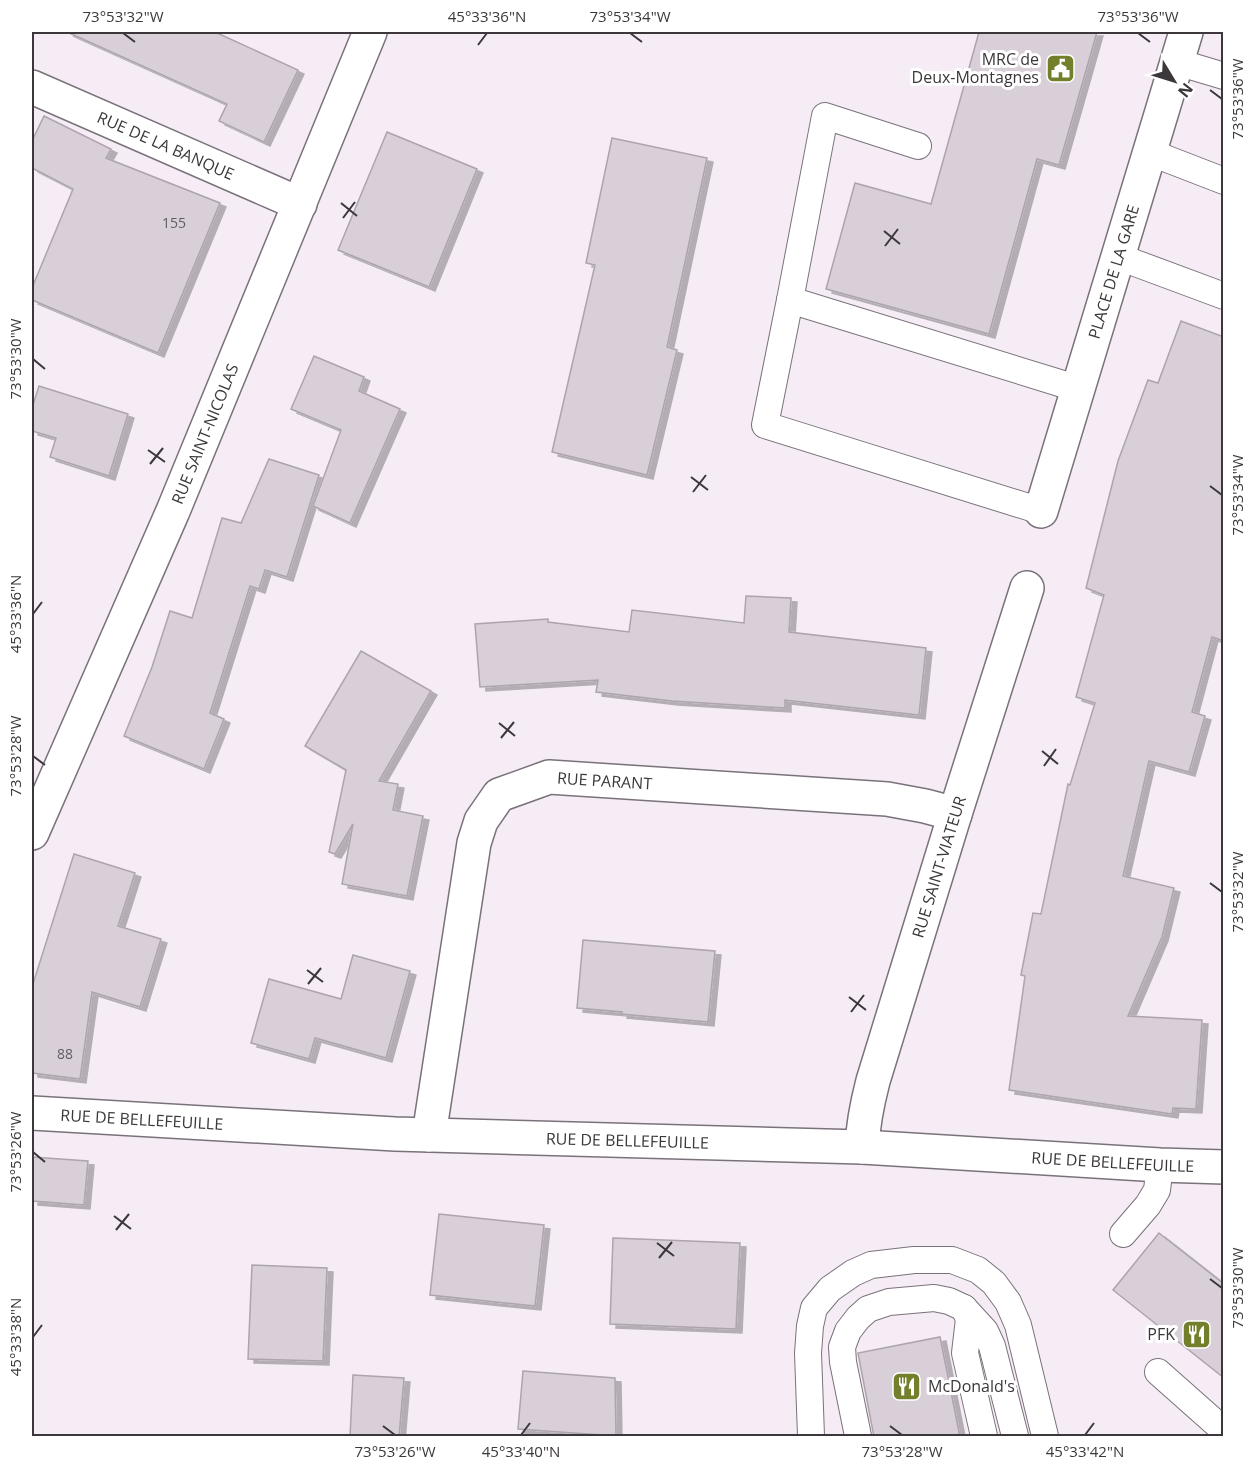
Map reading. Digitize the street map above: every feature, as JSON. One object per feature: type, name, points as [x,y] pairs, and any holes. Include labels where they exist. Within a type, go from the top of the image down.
[{"type":"street","name":"RUE SAINT-NICOLAS","points":[[32,833],[173,511],[370,32]]},
{"type":"street","name":"PLACE DE LA GARE","points":[[1041,511],[1182,47]]},
{"type":"street","name":"RUE DE LA BANQUE","points":[[32,87],[300,204]]},
{"type":"street","name":"RUE SAINT-VIATEUR","points":[[862,1148],[868,1099],[1027,588]]},
{"type":"street","name":"RUE PARANT","points":[[429,1135],[474,843],[481,821],[499,795],[549,777],[887,799],[955,814]]},
{"type":"street","name":"RUE DE BELLEFEUILLE","points":[[32,1113],[429,1135],[862,1148],[1224,1167]]},
{"type":"lane","points":[[1182,47],[1224,76]]},
{"type":"lane","points":[[918,146],[825,116],[765,425],[1041,511]]},
{"type":"lane","points":[[1149,152],[1224,181]]},
{"type":"lane","points":[[1119,257],[1224,296]]},
{"type":"lane","points":[[790,300],[1079,389]]},
{"type":"lane","points":[[1123,1234],[1148,1205],[1157,1190],[1160,1165]]},
{"type":"lane","points":[[811,1437],[808,1353],[814,1308],[830,1289],[852,1273],[871,1265],[952,1260],[978,1270],[994,1283],[1008,1302],[1018,1325],[1045,1437]]},
{"type":"lane","points":[[858,1437],[843,1362],[842,1347],[848,1331],[868,1310],[889,1302],[934,1298],[949,1301],[964,1308],[985,1331],[992,1346],[1015,1437]]},
{"type":"lane","points":[[964,1308],[969,1319],[965,1353],[984,1437]]},
{"type":"lane","points":[[1158,1372],[1218,1429]]},
{"type":"building","points":[[67,32],[215,32],[298,70],[264,142],[219,121],[227,104]]},
{"type":"building","points":[[979,32],[1097,32],[1059,165],[1037,159],[989,334],[826,289],[855,183],[931,204]]},
{"type":"building","points":[[44,116],[111,149],[106,158],[220,203],[158,353],[32,300],[32,288],[73,189],[32,168],[32,141]]},
{"type":"building","points":[[387,132],[477,169],[429,287],[338,250]]},
{"type":"building","points":[[612,138],[707,158],[667,347],[677,350],[647,475],[552,452],[595,265],[586,263]]},
{"type":"building","points":[[1181,321],[1224,337],[1224,641],[1212,637],[1192,712],[1205,716],[1189,772],[1149,761],[1123,876],[1174,888],[1162,937],[1128,1016],[1202,1020],[1196,1109],[1173,1108],[1172,1114],[1009,1090],[1025,976],[1021,975],[1033,913],[1041,914],[1068,784],[1070,785],[1095,703],[1076,697],[1104,595],[1086,588],[1118,461],[1148,380],[1158,383]]},
{"type":"building","points":[[314,356],[364,377],[359,391],[400,409],[350,523],[313,506],[341,430],[291,409]]},
{"type":"building","points":[[39,386],[128,414],[109,476],[50,457],[56,438],[32,431],[32,408]]},
{"type":"building","points":[[269,459],[319,475],[287,577],[265,570],[259,589],[250,586],[210,713],[224,719],[204,769],[124,736],[152,667],[170,611],[192,618],[222,518],[241,523]]},
{"type":"building","points":[[746,596],[791,598],[789,632],[926,648],[919,715],[785,700],[785,708],[672,701],[596,692],[598,680],[480,687],[475,624],[548,619],[548,622],[629,632],[632,610],[744,623]]},
{"type":"building","points":[[361,651],[431,691],[379,781],[398,784],[393,810],[423,816],[407,896],[342,884],[353,824],[335,854],[329,852],[346,770],[305,746]]},
{"type":"building","points":[[74,854],[135,873],[118,926],[161,939],[140,1007],[92,992],[80,1079],[32,1073],[32,987]]},
{"type":"building","points":[[583,940],[715,951],[708,1022],[577,1008]]},
{"type":"building","points":[[353,955],[410,971],[386,1058],[315,1038],[309,1059],[251,1043],[269,979],[341,999]]},
{"type":"building","points":[[32,1157],[88,1161],[84,1205],[32,1201]]},
{"type":"building","points":[[439,1214],[544,1225],[535,1306],[430,1295]]},
{"type":"building","name":"PFK","points":[[1159,1233],[1224,1284],[1224,1378],[1113,1290]]},
{"type":"building","points":[[613,1238],[740,1243],[736,1329],[610,1324]]},
{"type":"building","points":[[252,1265],[327,1268],[323,1361],[248,1359]]},
{"type":"building","name":"McDonald's","points":[[940,1337],[960,1437],[874,1437],[858,1353]]},
{"type":"building","points":[[523,1371],[615,1378],[616,1436],[518,1429]]},
{"type":"building","points":[[353,1375],[404,1378],[399,1437],[350,1437]]},
{"type":"place","name":"MRC de Deux-Montagnes","points":[[1060,68]]},
{"type":"place","name":"PFK","points":[[1196,1334]]},
{"type":"place","name":"McDonald's","points":[[907,1386]]}]
